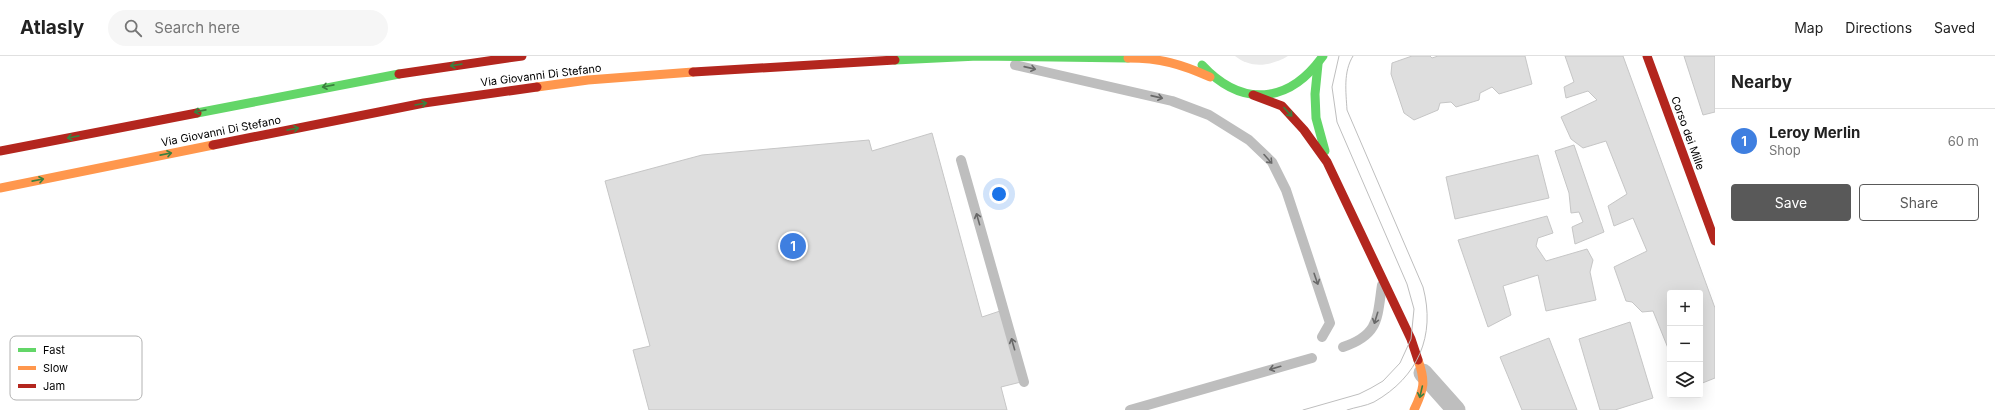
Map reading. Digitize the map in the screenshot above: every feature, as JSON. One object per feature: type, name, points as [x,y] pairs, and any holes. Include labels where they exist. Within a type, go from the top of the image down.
[{"type":"street","name":"Via Giovanni Di Stefano","points":[[0,151],[387,76],[522,56]]},
{"type":"street","name":"Via Giovanni Di Stefano","points":[[0,188],[424,103],[588,80],[757,67],[978,56],[1142,58],[1180,64],[1210,76]]},
{"type":"street","points":[[1196,56],[1210,76],[1230,89],[1253,95],[1282,106],[1304,130],[1327,162],[1411,340],[1423,373],[1423,392],[1414,410]]},
{"type":"street","name":"Corso dei Mille","points":[[1647,56],[1715,241]]},
{"type":"street","points":[[1253,95],[1272,94],[1290,88],[1306,78],[1320,60]]},
{"type":"street","points":[[1320,60],[1315,94],[1316,118],[1327,162]]},
{"type":"street","points":[[1423,373],[1456,410]]},
{"type":"lane","points":[[978,56],[1172,101],[1209,115],[1249,140],[1272,162],[1286,190],[1330,323],[1322,337]]},
{"type":"lane","points":[[961,160],[1024,382]]},
{"type":"lane","points":[[1343,348],[1358,342],[1370,333],[1377,318],[1383,280]]},
{"type":"lane","points":[[1130,410],[1312,358]]},
{"type":"shaded area","points":[[1235,56],[1288,56],[1275,62],[1261,65],[1248,63]]},
{"type":"building","points":[[1412,56],[1430,56],[1432,58],[1438,56],[1525,56],[1532,84],[1499,94],[1492,87],[1480,93],[1479,100],[1456,107],[1451,102],[1440,103],[1438,110],[1414,120],[1404,113],[1391,74],[1392,63]]},
{"type":"building","points":[[1565,56],[1623,56],[1715,308],[1715,378],[1703,383],[1703,290],[1667,290],[1667,346],[1653,311],[1642,312],[1632,302],[1626,301],[1614,267],[1647,251],[1633,218],[1614,226],[1608,206],[1627,194],[1606,141],[1583,148],[1571,139],[1561,117],[1597,100],[1588,91],[1566,98],[1564,87],[1574,82]]},
{"type":"building","points":[[1684,56],[1715,56],[1715,112],[1703,115]]},
{"type":"building","points":[[932,133],[982,317],[1000,311],[1021,382],[1001,387],[1007,410],[649,410],[633,350],[650,346],[605,181],[702,155],[869,140],[872,151]]},
{"type":"building","points":[[1574,145],[1604,232],[1575,244],[1572,227],[1583,222],[1579,212],[1571,213],[1569,193],[1555,151]]},
{"type":"building","points":[[1538,155],[1549,198],[1455,219],[1446,177]]},
{"type":"building","points":[[1547,216],[1553,233],[1538,238],[1536,246],[1546,261],[1587,249],[1593,260],[1590,272],[1596,300],[1546,311],[1538,275],[1503,286],[1511,315],[1488,327],[1458,240]]},
{"type":"building","points":[[1630,322],[1653,398],[1615,410],[1600,410],[1579,339]]},
{"type":"building","points":[[1549,338],[1577,410],[1522,410],[1500,357]]},
{"type":"tram line","points":[[1303,410],[1359,394],[1383,381],[1400,363],[1411,339],[1414,309],[1407,284],[1337,122],[1332,87],[1339,56]]},
{"type":"tram line","points":[[1347,410],[1374,402],[1389,392],[1402,380],[1412,368],[1420,354],[1425,338],[1427,322],[1423,287],[1347,110],[1346,75],[1353,56]]},
{"type":"traffic: fast","points":[[895,60],[978,56],[1128,58]]},
{"type":"traffic: fast","points":[[1202,65],[1217,79],[1233,88],[1249,94],[1265,95],[1280,91],[1295,84],[1310,72],[1323,56]]},
{"type":"traffic: fast","points":[[1318,64],[1315,94],[1316,118],[1325,151]]},
{"type":"traffic: fast","points":[[197,113],[399,74]]},
{"type":"traffic: slow","points":[[1128,58],[1150,59],[1170,63],[1210,77]]},
{"type":"traffic: slow","points":[[537,87],[588,80],[693,72]]},
{"type":"traffic: slow","points":[[0,188],[213,145]]},
{"type":"traffic: slow","points":[[1414,410],[1423,385],[1418,360]]},
{"type":"traffic: jam","points":[[399,74],[522,56]]},
{"type":"traffic: jam","points":[[1647,56],[1715,241]]},
{"type":"traffic: jam","points":[[693,72],[895,60]]},
{"type":"traffic: jam","points":[[213,145],[424,103],[537,87]]},
{"type":"traffic: jam","points":[[1253,95],[1282,106],[1304,130],[1327,162],[1411,339],[1418,360]]},
{"type":"traffic: jam","points":[[0,151],[197,113]]},
{"type":"place","name":"Leroy Merlin","points":[[793,246]]}]
